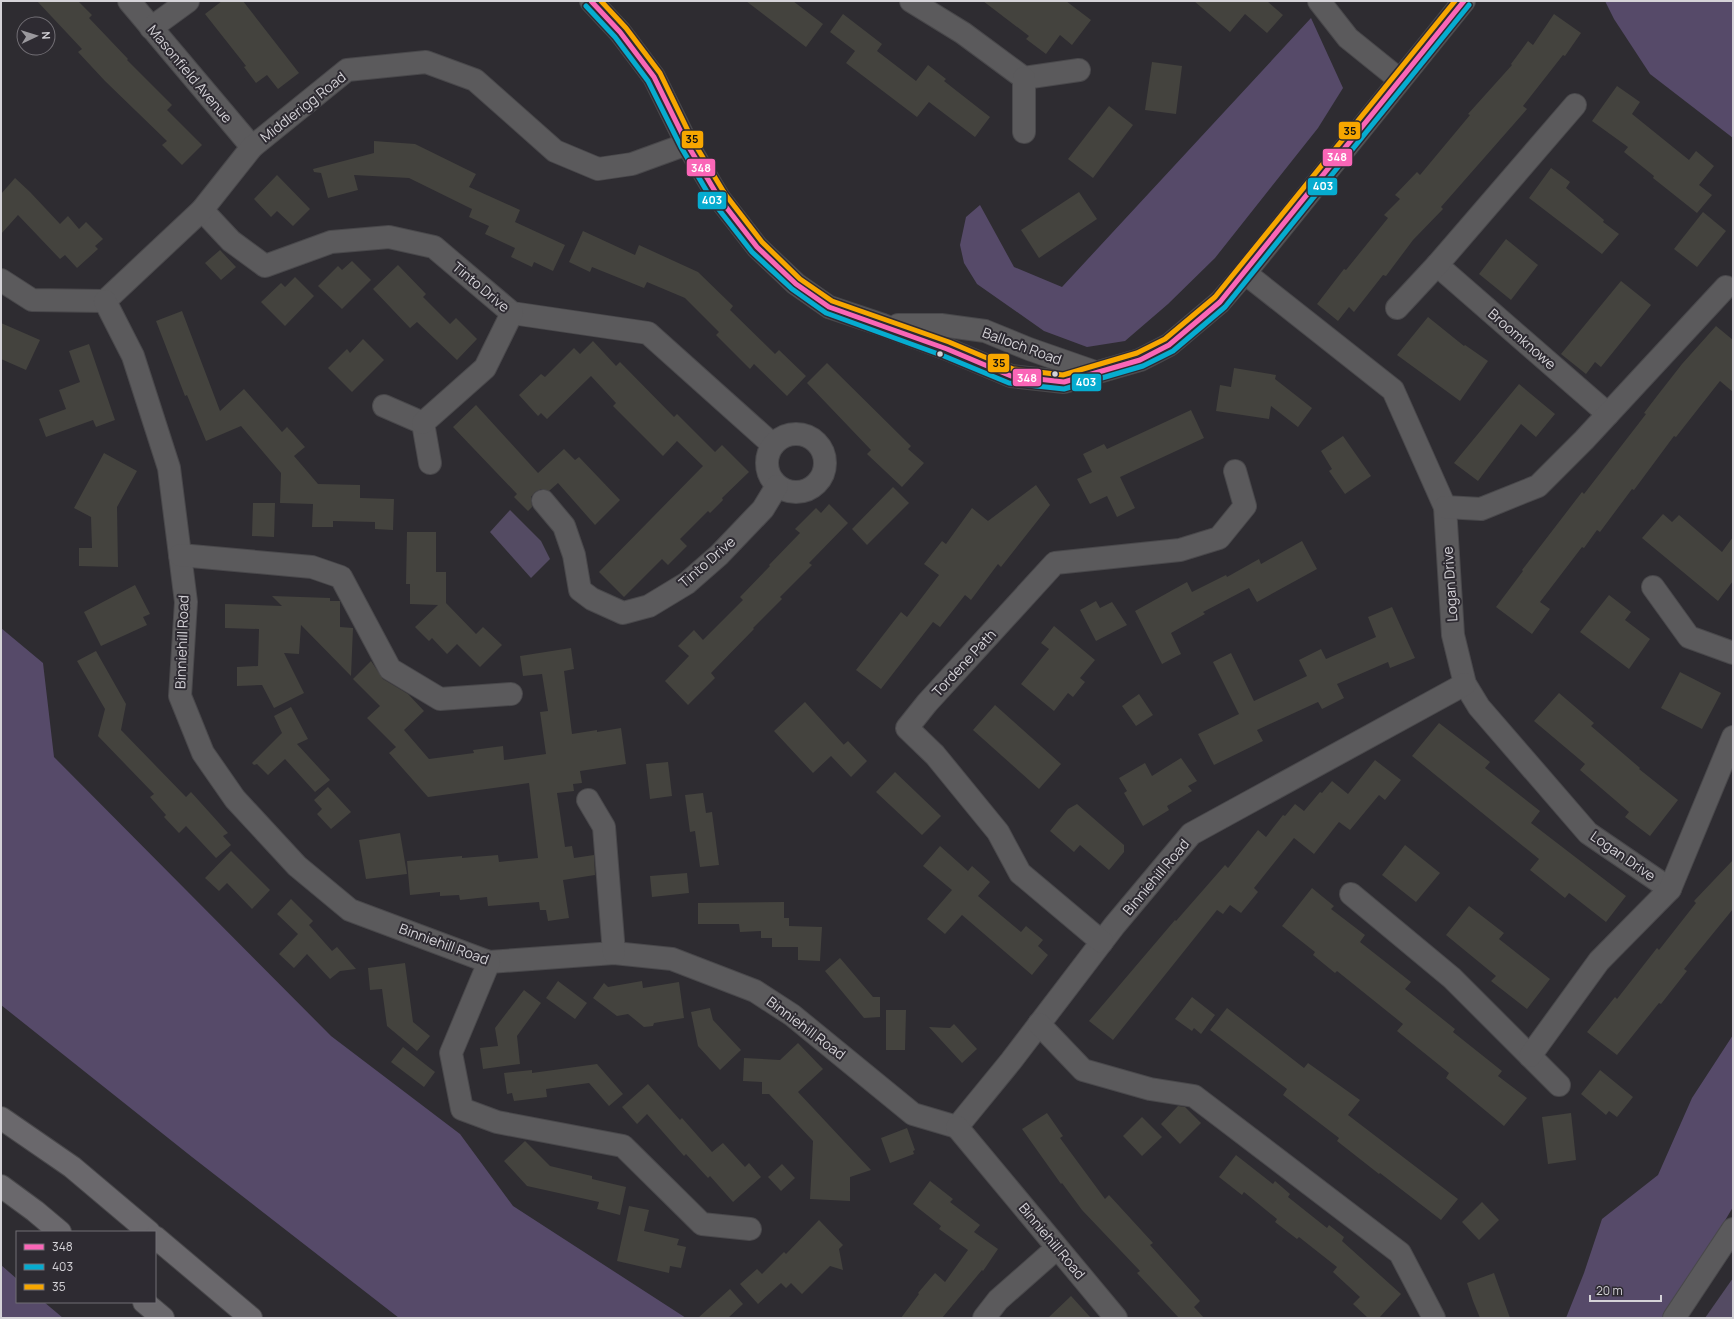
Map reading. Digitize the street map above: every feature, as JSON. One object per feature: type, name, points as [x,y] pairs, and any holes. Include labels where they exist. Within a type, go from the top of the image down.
[{"type":"highway","points":[[1,1118],[72,1167],[148,1231]]},
{"type":"highway","points":[[1,1186],[59,1231]]},
{"type":"highway","points":[[156,1238],[251,1318]]},
{"type":"highway","points":[[145,1303],[163,1318]]},
{"type":"street","name":"Masonfield Avenue","points":[[129,1],[252,147]]},
{"type":"street","points":[[151,28],[188,1]]},
{"type":"street","points":[[591,1],[620,32],[654,77],[687,144],[720,198],[757,247],[796,284],[829,308],[883,325]]},
{"type":"street","points":[[911,1],[963,33],[1024,78],[1079,70]]},
{"type":"street","points":[[1319,1],[1348,38],[1400,80]]},
{"type":"street","name":"Balloch Road","points":[[883,325],[947,349],[1011,376],[1064,382],[1140,360],[1169,345],[1220,302],[1245,273],[1464,1]]},
{"type":"street","name":"Middlerigg Road","points":[[105,301],[202,210],[252,147],[347,70],[426,62],[475,80],[555,151],[598,169],[632,164],[687,144]]},
{"type":"street","points":[[1024,78],[1024,132]]},
{"type":"street","points":[[1397,308],[1575,105]]},
{"type":"street","name":"Tinto Drive","points":[[202,210],[230,241],[266,266],[331,242],[389,237],[434,247],[512,313],[648,333],[773,445]]},
{"type":"street","name":"Broomknowe","points":[[1437,264],[1608,414]]},
{"type":"street","name":"Logan Drive","points":[[1245,273],[1393,390],[1445,507],[1453,635],[1465,684],[1479,707],[1588,833],[1670,889]]},
{"type":"street","points":[[1,280],[32,300],[105,301]]},
{"type":"street","points":[[1445,507],[1481,509],[1538,486],[1608,414],[1726,287]]},
{"type":"street","name":"Binniehill Road","points":[[105,301],[133,356],[169,468],[186,602],[180,696],[203,753],[235,799],[297,866],[350,910],[489,962],[614,953],[672,959],[755,991],[792,1015],[913,1114],[957,1127],[1116,1318]]},
{"type":"street","points":[[422,422],[485,368],[512,313]]},
{"type":"street","name":"Balloch Road","points":[[883,325],[940,325],[985,331],[1029,349],[1095,372]]},
{"type":"street","points":[[384,406],[422,422]]},
{"type":"street","points":[[422,422],[430,463]]},
{"type":"street","points":[[795,434],[807,436],[817,444],[824,454],[825,467],[821,479],[812,488],[801,492],[788,492],[777,486],[770,477],[766,466],[768,455],[773,445],[782,437],[795,434]]},
{"type":"street","name":"Tordene Path","points":[[1102,942],[1020,873],[998,832],[935,755],[907,728],[927,703],[1055,563],[1180,550],[1219,538],[1245,506],[1234,471]]},
{"type":"street","name":"Tinto Drive","points":[[543,501],[564,526],[574,555],[580,590],[592,599],[623,613],[649,606],[687,583],[719,555],[763,509],[777,486]]},
{"type":"street","points":[[180,555],[312,567],[341,577],[390,669],[440,699],[511,694]]},
{"type":"street","points":[[1653,587],[1690,637],[1733,653]]},
{"type":"street","name":"Binniehill Road","points":[[957,1127],[1102,942],[1191,834],[1465,684]]},
{"type":"street","name":"Logan Drive","points":[[1530,1056],[1599,961],[1670,889],[1733,737]]},
{"type":"street","points":[[588,800],[604,827],[614,953]]},
{"type":"street","points":[[1351,894],[1452,978],[1559,1085]]},
{"type":"street","points":[[489,962],[451,1053],[462,1109],[497,1122],[623,1146],[702,1224],[750,1229]]},
{"type":"street","points":[[1039,1024],[1082,1070],[1150,1089],[1194,1096],[1400,1253],[1434,1318]]},
{"type":"street","points":[[1674,1318],[1733,1229]]},
{"type":"street","points":[[984,1318],[998,1300],[1057,1248]]},
{"type":"shaded area","points":[[1605,1],[1733,1],[1733,138],[1650,74],[1614,19]]},
{"type":"shaded area","points":[[1311,18],[1343,88],[1318,128],[1215,258],[1168,304],[1125,341],[1087,347],[1044,331],[977,284],[964,263],[960,245],[966,217],[980,205],[1014,267],[1062,287]]},
{"type":"shaded area","points":[[510,510],[541,541],[550,559],[531,578],[490,532]]},
{"type":"shaded area","points":[[1,628],[43,663],[54,757],[331,1036],[460,1134],[513,1206],[686,1318],[399,1318],[192,1157],[1,1005]]},
{"type":"shaded area","points":[[1733,1035],[1733,1207],[1694,1273],[1663,1318],[1566,1318],[1584,1273],[1602,1219],[1658,1175],[1692,1098]]},
{"type":"shaded area","points":[[1,1265],[16,1278],[16,1303],[45,1303],[63,1318],[1,1318]]},
{"type":"shaded area","points":[[1733,1278],[1733,1318],[1705,1318]]},
{"type":"building","points":[[37,1],[78,1],[92,15],[89,18],[128,59],[127,60],[172,105],[167,110],[202,145],[182,165],[162,145],[167,141],[105,81],[78,52],[82,49],[56,21],[56,16],[51,16]]},
{"type":"building","points":[[222,1],[243,1],[299,73],[278,89],[267,75],[256,83],[244,67],[246,66],[205,14]]},
{"type":"building","points":[[746,1],[793,1],[823,24],[806,47]]},
{"type":"building","points":[[983,1],[1066,1],[1091,20],[1072,45],[1060,35],[1046,54],[1026,39],[1029,36]]},
{"type":"building","points":[[1194,1],[1267,1],[1283,15],[1267,33],[1245,14],[1230,32]]},
{"type":"building","points":[[843,14],[882,44],[877,51],[916,81],[928,65],[946,79],[944,81],[990,117],[975,137],[929,102],[917,117],[846,63],[855,51],[830,32]]},
{"type":"building","points":[[1554,14],[1581,33],[1565,56],[1563,55],[1523,106],[1527,109],[1441,207],[1443,209],[1413,240],[1386,276],[1383,275],[1354,312],[1349,307],[1338,321],[1317,304],[1344,269],[1346,270],[1388,218],[1384,215],[1400,199],[1395,195],[1417,172],[1420,175],[1470,115],[1468,114],[1512,65],[1511,64],[1528,41],[1533,45]]},
{"type":"building","points":[[1152,62],[1182,66],[1176,114],[1145,110]]},
{"type":"building","points":[[1617,86],[1640,102],[1632,114],[1689,160],[1696,151],[1714,166],[1699,185],[1712,195],[1697,213],[1653,178],[1654,176],[1624,152],[1628,147],[1592,121]]},
{"type":"building","points":[[1109,106],[1133,125],[1093,178],[1068,159]]},
{"type":"building","points":[[374,141],[415,144],[476,174],[469,187],[520,210],[515,222],[565,245],[553,271],[534,262],[532,267],[511,257],[515,248],[485,234],[489,226],[469,217],[472,209],[409,178],[354,175],[358,190],[328,198],[321,173],[314,172],[313,169],[374,153]]},
{"type":"building","points":[[1551,168],[1570,182],[1566,188],[1604,220],[1603,222],[1619,234],[1602,254],[1529,198]]},
{"type":"building","points":[[277,175],[310,209],[293,226],[277,211],[271,217],[254,199]]},
{"type":"building","points":[[15,178],[60,224],[68,216],[79,229],[86,222],[103,239],[95,246],[98,249],[77,268],[65,255],[60,259],[18,215],[1,234],[1,194]]},
{"type":"building","points":[[1079,192],[1097,219],[1039,258],[1021,230]]},
{"type":"building","points":[[1703,212],[1726,231],[1697,267],[1674,249]]},
{"type":"building","points":[[583,231],[635,255],[639,245],[698,272],[733,306],[730,310],[775,354],[779,350],[806,376],[787,396],[754,364],[750,369],[716,335],[719,332],[685,298],[647,282],[644,288],[592,267],[590,272],[569,262]]},
{"type":"building","points":[[1506,239],[1538,265],[1511,300],[1479,274]]},
{"type":"building","points":[[220,250],[236,267],[221,280],[205,263]]},
{"type":"building","points":[[352,261],[371,280],[342,309],[318,286],[338,266],[342,270]]},
{"type":"building","points":[[398,265],[426,294],[423,297],[450,324],[456,318],[477,339],[457,360],[417,322],[410,328],[373,289]]},
{"type":"building","points":[[295,277],[314,296],[285,326],[261,302],[281,283],[285,287]]},
{"type":"building","points":[[1621,281],[1651,305],[1601,367],[1595,362],[1586,374],[1561,354]]},
{"type":"building","points":[[182,311],[220,411],[244,389],[282,432],[287,427],[305,447],[294,456],[318,484],[360,485],[360,498],[394,499],[393,530],[375,529],[375,522],[333,521],[333,527],[312,527],[313,504],[280,503],[281,473],[241,426],[206,441],[187,395],[185,396],[156,321]]},
{"type":"building","points":[[1428,317],[1464,346],[1465,345],[1488,361],[1460,401],[1397,355]]},
{"type":"building","points":[[1,323],[40,340],[26,370],[1,359]]},
{"type":"building","points":[[1716,326],[1733,340],[1733,392],[1720,381],[1676,437],[1674,436],[1634,490],[1632,489],[1600,532],[1597,530],[1584,548],[1582,547],[1540,602],[1550,609],[1532,634],[1496,607],[1523,571],[1522,570],[1582,492],[1584,494],[1646,414],[1644,413],[1682,364]]},
{"type":"building","points":[[363,339],[384,360],[352,392],[328,368],[347,349],[350,353]]},
{"type":"building","points":[[593,341],[616,366],[620,362],[674,417],[677,414],[715,452],[722,445],[749,472],[722,498],[723,500],[710,513],[708,511],[680,539],[687,546],[668,565],[662,559],[624,597],[599,572],[703,466],[677,441],[663,456],[613,406],[616,403],[591,376],[547,419],[541,413],[538,416],[519,395],[541,374],[545,377],[574,348],[580,354]]},
{"type":"building","points":[[89,344],[115,420],[96,427],[93,420],[46,437],[39,419],[66,409],[59,390],[80,382],[69,351]]},
{"type":"building","points":[[827,363],[911,446],[908,449],[924,463],[902,487],[867,454],[871,450],[807,383]]},
{"type":"building","points":[[1234,368],[1276,375],[1275,379],[1312,408],[1298,427],[1271,406],[1269,419],[1216,411],[1220,385],[1231,387]]},
{"type":"building","points":[[1519,384],[1555,414],[1536,437],[1521,424],[1478,481],[1454,463]]},
{"type":"building","points":[[476,405],[538,473],[564,449],[575,460],[579,457],[620,500],[595,525],[558,483],[549,491],[541,489],[535,492],[531,497],[532,507],[528,511],[514,497],[517,494],[453,427]]},
{"type":"building","points":[[1191,410],[1204,438],[1120,477],[1135,508],[1117,517],[1107,496],[1090,504],[1077,479],[1092,472],[1083,454],[1104,444],[1107,449]]},
{"type":"building","points":[[1343,436],[1371,476],[1345,494],[1329,471],[1332,469],[1321,451]]},
{"type":"building","points":[[104,453],[137,471],[117,507],[118,567],[79,566],[79,548],[92,548],[91,517],[74,508]]},
{"type":"building","points":[[1036,485],[1050,505],[1001,567],[998,564],[971,600],[965,595],[940,627],[933,622],[881,689],[856,670],[901,612],[907,617],[939,575],[924,564],[942,541],[946,544],[972,508],[988,521]]},
{"type":"building","points":[[893,487],[909,503],[867,545],[852,529]]},
{"type":"building","points":[[253,503],[275,503],[274,537],[252,536]]},
{"type":"building","points":[[829,504],[848,523],[809,563],[812,565],[780,597],[782,599],[711,673],[715,678],[688,705],[665,681],[689,656],[678,646],[694,630],[703,640],[743,600],[740,597],[800,533],[795,529],[816,508],[821,513]]},
{"type":"building","points":[[1663,514],[1672,522],[1679,515],[1722,552],[1733,537],[1733,581],[1718,601],[1642,538]]},
{"type":"building","points":[[407,532],[436,532],[436,572],[446,572],[446,603],[476,634],[483,627],[502,645],[480,667],[457,644],[447,654],[432,638],[429,641],[415,627],[438,605],[410,604],[410,584],[406,584]]},
{"type":"building","points":[[1302,541],[1317,569],[1257,602],[1249,588],[1203,612],[1205,614],[1171,633],[1181,654],[1162,664],[1135,611],[1187,582],[1192,592],[1226,575],[1227,577],[1259,559],[1261,564]]},
{"type":"building","points":[[135,585],[150,614],[143,617],[147,625],[101,646],[84,612]]},
{"type":"building","points":[[1609,595],[1631,612],[1625,620],[1650,639],[1629,669],[1580,632]]},
{"type":"building","points":[[272,596],[330,598],[330,601],[340,601],[340,627],[353,628],[351,676],[301,625],[299,654],[284,653],[304,693],[274,708],[262,685],[237,686],[237,667],[258,666],[259,629],[225,628],[225,604],[282,606]]},
{"type":"building","points":[[1096,601],[1100,608],[1112,602],[1127,625],[1096,641],[1080,610]]},
{"type":"building","points":[[1392,607],[1415,658],[1390,668],[1388,662],[1337,684],[1344,698],[1322,709],[1318,702],[1257,730],[1263,741],[1214,765],[1198,734],[1239,714],[1213,662],[1231,653],[1254,701],[1307,676],[1299,660],[1321,649],[1326,659],[1376,637],[1368,617]]},
{"type":"building","points":[[1054,626],[1095,660],[1080,678],[1085,682],[1073,697],[1068,693],[1054,711],[1021,684],[1049,649],[1041,643]]},
{"type":"building","points":[[571,648],[574,669],[564,671],[572,734],[621,728],[626,764],[580,771],[582,783],[573,784],[574,791],[557,793],[565,847],[572,846],[574,858],[594,855],[595,875],[563,880],[569,918],[548,921],[546,910],[540,910],[539,902],[488,906],[487,897],[460,900],[459,895],[440,896],[440,892],[410,895],[407,861],[462,856],[462,858],[498,855],[499,862],[538,858],[529,783],[428,797],[389,753],[396,747],[367,718],[380,706],[353,679],[371,661],[383,679],[408,694],[424,711],[404,730],[429,759],[474,753],[473,750],[503,746],[504,760],[546,754],[540,712],[548,711],[542,674],[523,676],[520,656]]},
{"type":"building","points":[[96,651],[126,704],[121,730],[186,797],[191,792],[228,833],[223,836],[231,845],[216,858],[186,826],[179,833],[164,817],[166,815],[150,797],[154,794],[98,736],[105,709],[77,661]]},
{"type":"building","points":[[1680,672],[1721,693],[1702,729],[1661,708]]},
{"type":"building","points":[[1559,693],[1594,723],[1591,726],[1640,768],[1639,769],[1678,800],[1650,836],[1625,817],[1629,812],[1580,770],[1585,764],[1534,721]]},
{"type":"building","points":[[1139,694],[1153,715],[1136,726],[1122,706]]},
{"type":"building","points":[[805,702],[844,745],[848,741],[867,761],[851,777],[831,756],[813,773],[774,731]]},
{"type":"building","points":[[995,705],[1061,764],[1039,789],[973,730]]},
{"type":"building","points":[[291,707],[308,739],[297,744],[330,780],[315,792],[285,759],[268,775],[257,764],[254,765],[252,763],[282,733],[274,716]]},
{"type":"building","points":[[1439,723],[1490,762],[1485,768],[1540,811],[1531,823],[1626,896],[1606,922],[1569,893],[1565,898],[1530,870],[1539,859],[1412,756]]},
{"type":"building","points":[[1181,758],[1197,781],[1188,786],[1192,791],[1167,806],[1169,810],[1143,826],[1124,793],[1127,791],[1119,778],[1145,763],[1152,776]]},
{"type":"building","points":[[1375,760],[1401,780],[1385,800],[1379,795],[1350,830],[1339,822],[1314,854],[1294,838],[1254,888],[1258,892],[1241,913],[1230,905],[1223,914],[1217,910],[1113,1040],[1089,1021],[1175,920],[1176,921],[1225,865],[1228,868],[1258,830],[1266,837],[1283,815],[1285,816],[1295,804],[1304,811],[1320,792],[1322,793],[1332,781],[1348,794]]},
{"type":"building","points":[[668,762],[672,796],[650,799],[646,764]]},
{"type":"building","points":[[895,772],[941,816],[922,835],[876,792]]},
{"type":"building","points":[[328,787],[351,812],[331,829],[317,814],[322,809],[314,800]]},
{"type":"building","points":[[703,793],[706,813],[712,812],[719,865],[700,867],[695,831],[690,832],[685,795]]},
{"type":"building","points":[[1077,804],[1124,845],[1124,852],[1109,870],[1080,845],[1074,852],[1050,831],[1068,809]]},
{"type":"building","points":[[400,833],[407,874],[366,879],[359,840]]},
{"type":"building","points":[[1405,845],[1440,873],[1416,902],[1382,875]]},
{"type":"building","points":[[940,846],[968,871],[972,866],[990,882],[978,896],[1021,932],[1026,926],[1043,940],[1038,946],[1048,955],[1032,975],[962,915],[945,934],[927,919],[952,890],[923,866]]},
{"type":"building","points":[[231,851],[270,890],[252,909],[227,883],[219,891],[205,878]]},
{"type":"building","points":[[1733,860],[1733,909],[1684,969],[1687,971],[1661,1004],[1659,1003],[1617,1055],[1587,1032],[1615,997],[1617,999],[1657,948],[1659,950],[1696,903],[1694,901]]},
{"type":"building","points":[[687,873],[689,893],[652,897],[650,876]]},
{"type":"building","points":[[1312,888],[1334,906],[1331,909],[1365,935],[1360,942],[1411,982],[1405,989],[1455,1029],[1453,1032],[1502,1071],[1498,1076],[1527,1098],[1504,1126],[1446,1078],[1449,1073],[1397,1031],[1403,1024],[1337,971],[1335,973],[1313,955],[1315,952],[1282,926]]},
{"type":"building","points":[[291,899],[313,921],[309,925],[332,951],[337,947],[356,969],[340,971],[330,979],[307,954],[294,968],[279,954],[298,934],[277,914]]},
{"type":"building","points":[[784,902],[784,918],[789,918],[789,926],[822,927],[820,961],[798,960],[798,947],[772,947],[772,938],[761,938],[761,931],[740,932],[739,924],[698,924],[698,903]]},
{"type":"building","points":[[1469,906],[1504,933],[1499,939],[1550,979],[1527,1009],[1491,981],[1496,976],[1446,935]]},
{"type":"building","points":[[840,958],[873,997],[880,997],[880,1017],[864,1018],[825,971]]},
{"type":"building","points":[[405,963],[413,1022],[430,1036],[417,1051],[387,1026],[382,989],[370,990],[368,968]]},
{"type":"building","points":[[558,981],[587,1003],[575,1019],[546,998]]},
{"type":"building","points":[[642,981],[643,988],[679,982],[684,1018],[654,1023],[653,1026],[644,1027],[628,1014],[617,1016],[593,998],[604,983],[608,987]]},
{"type":"building","points":[[524,990],[541,1003],[517,1036],[520,1064],[483,1069],[480,1048],[498,1046],[495,1028]]},
{"type":"building","points":[[1192,997],[1215,1015],[1201,1034],[1194,1028],[1192,1031],[1175,1019]]},
{"type":"building","points":[[710,1008],[713,1020],[741,1050],[720,1070],[698,1046],[691,1012]]},
{"type":"building","points":[[1227,1008],[1304,1068],[1308,1063],[1360,1100],[1348,1115],[1458,1199],[1441,1220],[1337,1141],[1339,1138],[1283,1095],[1287,1089],[1210,1030]]},
{"type":"building","points":[[886,1010],[906,1010],[905,1050],[886,1050]]},
{"type":"building","points":[[954,1024],[977,1049],[962,1063],[929,1027],[950,1028]]},
{"type":"building","points":[[798,1043],[823,1069],[798,1092],[871,1170],[850,1177],[850,1201],[810,1199],[813,1141],[769,1094],[762,1094],[762,1082],[743,1081],[744,1058],[780,1060]]},
{"type":"building","points":[[403,1047],[435,1072],[424,1087],[391,1062]]},
{"type":"building","points":[[597,1064],[623,1094],[609,1106],[589,1083],[546,1089],[547,1097],[514,1101],[512,1093],[507,1094],[504,1073],[532,1070],[532,1073]]},
{"type":"building","points":[[1600,1070],[1633,1097],[1617,1117],[1609,1111],[1606,1115],[1581,1094]]},
{"type":"building","points":[[648,1084],[680,1120],[682,1118],[712,1152],[723,1143],[745,1167],[749,1163],[761,1177],[733,1202],[710,1176],[708,1178],[686,1154],[684,1156],[647,1114],[637,1124],[622,1107]]},
{"type":"building","points":[[1178,1106],[1185,1107],[1201,1123],[1180,1144],[1161,1124]]},
{"type":"building","points":[[1047,1113],[1063,1136],[1060,1138],[1105,1199],[1109,1195],[1153,1243],[1150,1245],[1200,1301],[1194,1307],[1204,1318],[1179,1318],[1137,1273],[1140,1271],[1082,1210],[1062,1183],[1061,1184],[1022,1129]]},
{"type":"building","points":[[1571,1113],[1576,1160],[1548,1164],[1542,1117]]},
{"type":"building","points":[[1142,1117],[1162,1137],[1142,1156],[1123,1136]]},
{"type":"building","points":[[907,1128],[915,1150],[913,1151],[914,1154],[890,1163],[881,1138]]},
{"type":"building","points":[[525,1141],[550,1166],[592,1176],[592,1179],[626,1187],[620,1215],[597,1209],[599,1202],[527,1186],[504,1161]]},
{"type":"building","points":[[1236,1155],[1273,1184],[1275,1181],[1290,1194],[1288,1197],[1327,1228],[1329,1225],[1344,1237],[1342,1241],[1401,1294],[1379,1318],[1368,1318],[1353,1304],[1360,1297],[1333,1272],[1337,1267],[1299,1237],[1297,1239],[1275,1222],[1277,1219],[1244,1192],[1242,1195],[1219,1177]]},
{"type":"building","points":[[782,1164],[795,1178],[781,1191],[768,1177]]},
{"type":"building","points":[[930,1181],[953,1199],[950,1202],[980,1225],[974,1232],[998,1249],[983,1271],[982,1270],[942,1318],[901,1318],[919,1294],[918,1293],[935,1273],[945,1282],[968,1250],[939,1229],[941,1226],[913,1204]]},
{"type":"building","points":[[1482,1202],[1499,1220],[1479,1240],[1462,1222]]},
{"type":"building","points":[[629,1206],[649,1210],[644,1231],[679,1239],[677,1245],[686,1247],[681,1268],[670,1266],[669,1273],[617,1261]]},
{"type":"building","points":[[819,1220],[843,1245],[839,1249],[843,1270],[830,1266],[802,1294],[791,1283],[786,1288],[781,1283],[758,1304],[740,1284],[757,1269],[762,1274],[784,1252],[786,1254]]},
{"type":"building","points":[[1494,1273],[1510,1318],[1480,1318],[1473,1301],[1467,1283]]},
{"type":"building","points":[[730,1289],[743,1304],[728,1318],[698,1318]]},
{"type":"building","points":[[1071,1296],[1091,1318],[1048,1318]]},
{"type":"transit line","name":"348","points":[[591,1],[620,32],[654,77],[687,144],[719,198],[757,247],[796,284],[829,307],[947,349],[1011,376],[1064,382],[1140,360],[1169,345],[1220,302],[1464,1]]},
{"type":"transit line","name":"35","points":[[601,1],[626,28],[660,73],[693,141],[725,194],[762,242],[800,279],[832,301],[949,342],[1013,369],[1063,375],[1137,353],[1165,339],[1215,297],[1455,1]]},
{"type":"transit line","name":"403","points":[[586,6],[615,37],[648,81],[681,147],[713,202],[752,252],[792,289],[826,313],[944,356],[1009,383],[1064,389],[1143,366],[1173,351],[1225,307],[1469,5]]}]
